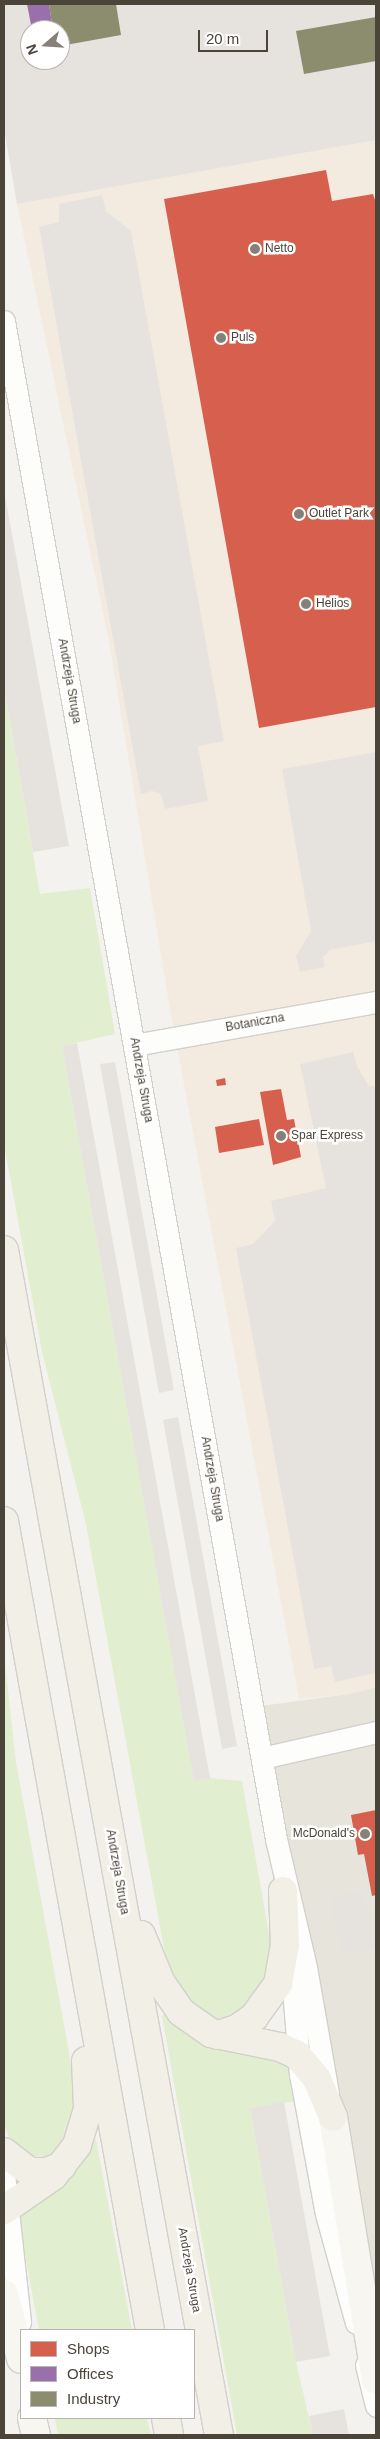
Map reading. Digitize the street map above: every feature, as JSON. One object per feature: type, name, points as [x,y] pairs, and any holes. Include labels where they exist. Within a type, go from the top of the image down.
[{"type":"main road","name":"Andrzeja Struga","points":[[4,1250],[219,2435]]},
{"type":"main road","points":[[4,1521],[150,2329]]},
{"type":"main road","points":[[97,1761],[135,1916],[152,1965],[181,2012],[205,2030],[218,2035],[280,2047],[297,2055],[317,2079],[333,2117]]},
{"type":"main road","points":[[6,2208],[45,2182],[64,2165],[81,2135],[89,2089],[56,1814]]},
{"type":"main road","points":[[218,2035],[237,2028],[254,2017],[278,1984],[285,1946],[282,1892]]},
{"type":"main road","points":[[4,2152],[20,2167],[36,2173],[64,2165]]},
{"type":"main road","points":[[166,2419],[169,2435]]},
{"type":"street","name":"Andrzeja Struga","points":[[4,322],[276,1839],[297,2055],[326,2214],[376,2406]]},
{"type":"street","name":"Botaniczna","points":[[134,1045],[376,1002]]},
{"type":"street","points":[[262,1758],[376,1732]]},
{"type":"street","name":"Andrzeja Struga","points":[[276,1839],[306,1967],[376,2378]]},
{"type":"street","points":[[4,2174],[20,2336]]},
{"type":"street","points":[[4,2294],[20,2355]]},
{"type":"street","points":[[32,2419],[36,2435]]},
{"type":"shaded area","points":[[4,4],[376,4],[376,140],[17,204],[4,128]]},
{"type":"shaded area","points":[[376,140],[376,1687],[349,1694],[299,1699],[170,1010],[109,642],[17,204]]},
{"type":"shaded area","points":[[102,195],[106,211],[131,231],[224,741],[198,746],[208,801],[165,809],[161,794],[152,791],[141,794],[39,227],[59,222],[59,204]]},
{"type":"shaded area","points":[[4,490],[69,846],[33,852],[4,687]]},
{"type":"shaded area","points":[[376,752],[376,941],[330,950],[323,957],[325,967],[300,972],[296,956],[311,931],[282,769]]},
{"type":"shaded area","points":[[77,1043],[210,1778],[194,1781],[62,1046]]},
{"type":"shaded area","points":[[353,1052],[358,1068],[369,1086],[376,1086],[376,1673],[335,1682],[331,1666],[314,1669],[236,1248],[253,1244],[275,1221],[271,1201],[326,1188],[300,1064]]},
{"type":"shaded area","points":[[115,1062],[174,1390],[159,1393],[100,1064]]},
{"type":"shaded area","points":[[178,1417],[237,1746],[222,1749],[163,1420]]},
{"type":"shaded area","points":[[376,1687],[376,2401],[306,2028],[277,1781],[261,1706],[349,1694]]},
{"type":"shaded area","points":[[363,1890],[371,1929],[376,1928],[376,1948],[342,1955],[330,1896]]},
{"type":"shaded area","points":[[284,2102],[330,2356],[296,2362],[250,2108]]},
{"type":"shaded area","points":[[344,2409],[349,2435],[313,2435],[309,2416]]},
{"type":"green space","points":[[4,687],[40,894],[90,888],[115,1034],[62,1046],[194,1780],[210,1778],[242,1781],[272,1951],[261,1994],[238,2016],[223,2020],[212,2020],[191,2008],[167,1965],[86,1524],[42,1352],[4,1144]]},
{"type":"green space","points":[[4,1654],[16,1762],[75,2085],[74,2124],[58,2152],[44,2157],[30,2156],[12,2144],[4,2125]]},
{"type":"green space","points":[[166,2012],[255,2054],[289,2064],[296,2101],[250,2108],[296,2362],[313,2435],[237,2435],[162,2016]]},
{"type":"green space","points":[[96,2139],[132,2329],[39,2329],[17,2212],[72,2174]]},
{"type":"green space","points":[[55,2419],[147,2419],[151,2435],[58,2435]]},
{"type":"building: Shops","name":"Outlet Park","points":[[326,170],[332,201],[373,194],[376,203],[376,707],[259,728],[164,199]]},
{"type":"building: Shops","points":[[225,1078],[226,1085],[217,1086],[216,1080]]},
{"type":"building: Shops","points":[[281,1089],[287,1120],[294,1119],[301,1157],[273,1165],[260,1092]]},
{"type":"building: Shops","points":[[259,1119],[264,1145],[219,1153],[215,1127]]},
{"type":"building: Shops","name":"McDonald's","points":[[376,1810],[376,1895],[372,1896],[364,1854],[358,1855],[351,1815]]},
{"type":"building: Offices","points":[[27,4],[49,4],[51,20],[30,20]]},
{"type":"building: Industry","points":[[49,4],[116,4],[121,35],[70,44],[70,20],[51,20]]},
{"type":"building: Industry","points":[[376,17],[376,61],[304,74],[296,31]]},
{"type":"place","name":"Netto","points":[[255,249]]},
{"type":"place","name":"Puls","points":[[221,338]]},
{"type":"place","name":"Outlet Park","points":[[299,514]]},
{"type":"place","name":"Helios","points":[[306,604]]},
{"type":"place","name":"Spar Express","points":[[281,1136]]},
{"type":"place","name":"McDonald's","points":[[365,1834]]}]
